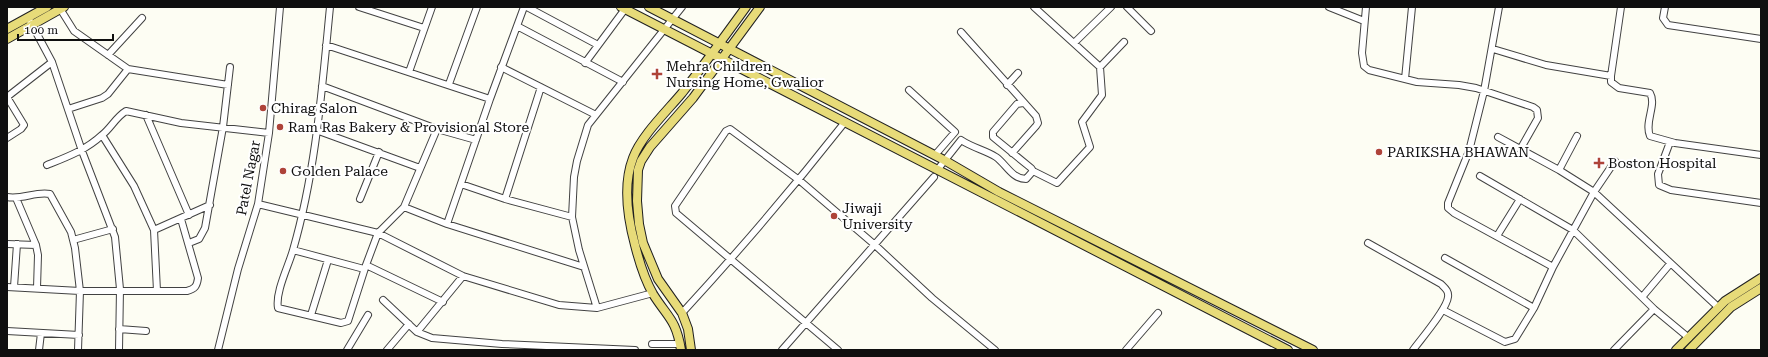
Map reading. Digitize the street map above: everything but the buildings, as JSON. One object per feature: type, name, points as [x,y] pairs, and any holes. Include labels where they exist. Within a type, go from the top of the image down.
[{"type":"main road","points":[[7,39],[47,7]]},
{"type":"main road","points":[[649,7],[935,155],[1000,192],[1313,350]]},
{"type":"main road","points":[[680,347],[674,322],[653,293],[635,246],[630,225],[633,157],[746,7]]},
{"type":"main road","points":[[691,350],[688,329],[682,313],[669,297],[658,279],[643,243],[633,181],[641,161],[650,146],[693,98],[730,50],[760,7]]},
{"type":"main road","points":[[7,30],[30,22],[61,8]]},
{"type":"main road","points":[[623,8],[665,29],[711,55],[938,169],[1288,350]]},
{"type":"main road","points":[[1676,350],[1726,301],[1761,278]]},
{"type":"main road","points":[[1689,350],[1731,307],[1761,288]]},
{"type":"main road","points":[[661,304],[669,297]]},
{"type":"street","name":"Patel Nagar","points":[[218,350],[238,269],[258,204],[269,132],[280,7]]},
{"type":"street","points":[[330,7],[322,86],[302,214],[293,250],[278,296],[278,308],[342,323],[348,321],[365,267],[378,233],[404,207],[437,129]]},
{"type":"street","points":[[359,7],[424,28]]},
{"type":"street","points":[[409,72],[432,7]]},
{"type":"street","points":[[449,84],[477,7]]},
{"type":"street","points":[[447,224],[490,99],[525,7],[598,45]]},
{"type":"street","points":[[597,308],[579,250],[572,217],[573,190],[577,161],[588,125],[682,7]]},
{"type":"street","points":[[1023,103],[1017,104],[993,132],[993,137],[1033,171],[1057,183],[1090,147],[1082,122],[1102,94],[1100,68],[1034,7]]},
{"type":"street","points":[[1074,43],[1111,7]]},
{"type":"street","points":[[1127,7],[1151,31]]},
{"type":"street","points":[[1329,7],[1364,21]]},
{"type":"street","points":[[1366,7],[1362,53],[1364,66],[1369,70],[1405,79],[1430,84],[1459,85],[1484,91],[1537,110],[1538,118],[1521,148]]},
{"type":"street","points":[[1405,79],[1412,7]]},
{"type":"street","points":[[1499,7],[1493,49],[1469,151],[1448,203],[1448,208],[1454,213],[1553,268]]},
{"type":"street","points":[[1620,7],[1610,76],[1611,82],[1619,88],[1650,93],[1652,101],[1647,126],[1650,136],[1670,142],[1761,154]]},
{"type":"street","points":[[1665,7],[1663,18],[1668,25],[1761,39]]},
{"type":"street","points":[[61,8],[74,31],[128,69],[228,85]]},
{"type":"street","points":[[586,63],[623,8]]},
{"type":"street","points":[[108,55],[142,18]]},
{"type":"street","points":[[30,22],[52,62],[82,151],[113,229],[118,254],[120,290],[119,350]]},
{"type":"street","points":[[517,26],[622,82]]},
{"type":"street","points":[[961,32],[1036,116],[1038,123],[1012,153]]},
{"type":"street","points":[[1100,68],[1124,42]]},
{"type":"street","points":[[326,45],[449,84],[490,99]]},
{"type":"street","points":[[1493,49],[1546,65],[1610,76]]},
{"type":"street","points":[[7,138],[21,129],[24,125],[7,97],[52,62]]},
{"type":"street","points":[[189,243],[199,239],[203,235],[210,205],[223,127],[230,67]]},
{"type":"street","points":[[502,67],[596,115]]},
{"type":"street","points":[[68,109],[102,98],[108,94],[128,69]]},
{"type":"street","points":[[1007,84],[1018,73]]},
{"type":"street","points":[[322,86],[437,129],[476,140]]},
{"type":"street","points":[[505,199],[541,87]]},
{"type":"street","points":[[909,90],[955,132],[961,140],[972,147],[996,157],[1018,178],[1026,179],[1033,171]]},
{"type":"street","points":[[47,165],[82,151],[102,135],[120,114],[126,111],[181,123],[269,132]]},
{"type":"street","points":[[146,115],[189,215]]},
{"type":"street","points":[[682,313],[731,260],[799,180],[845,122]]},
{"type":"street","points":[[838,350],[678,215],[675,210],[675,206],[726,131],[730,129],[734,130],[799,180],[875,245],[932,298],[995,350]]},
{"type":"street","points":[[316,130],[380,152],[420,168]]},
{"type":"street","points":[[935,155],[955,132]]},
{"type":"street","points":[[102,135],[134,186],[154,230],[157,291]]},
{"type":"street","points":[[1559,170],[1577,136]]},
{"type":"street","points":[[1498,137],[1521,148],[1594,192],[1719,308]]},
{"type":"street","points":[[938,169],[961,140]]},
{"type":"street","points":[[1670,142],[1658,174],[1659,185],[1671,190],[1761,202]]},
{"type":"street","points":[[360,200],[380,152]]},
{"type":"street","points":[[1443,310],[1505,342],[1515,339],[1534,308],[1553,268],[1594,192],[1615,161]]},
{"type":"street","points":[[1480,176],[1573,230],[1643,296],[1654,309],[1689,338]]},
{"type":"street","points":[[782,350],[805,322],[934,178]]},
{"type":"street","points":[[461,184],[505,199],[572,217]]},
{"type":"street","points":[[7,197],[16,198],[50,194],[71,232],[80,290],[78,350]]},
{"type":"street","points":[[16,198],[36,245],[38,255],[37,288]]},
{"type":"street","points":[[1497,236],[1520,199]]},
{"type":"street","points":[[258,204],[378,233],[463,276],[559,305],[597,308],[653,293]]},
{"type":"street","points":[[154,230],[210,205]]},
{"type":"street","points":[[404,207],[447,224],[584,267]]},
{"type":"street","points":[[7,287],[80,290],[193,290],[197,285],[198,278],[181,218]]},
{"type":"street","points":[[73,240],[113,229]]},
{"type":"street","points":[[1368,243],[1441,284],[1448,290],[1449,296],[1443,310],[1413,350]]},
{"type":"street","points":[[7,244],[36,245]]},
{"type":"street","points":[[14,287],[17,244]]},
{"type":"street","points":[[293,250],[328,260],[365,267],[443,302]]},
{"type":"street","points":[[1445,258],[1534,308]]},
{"type":"street","points":[[311,315],[328,260]]},
{"type":"street","points":[[1643,296],[1670,264]]},
{"type":"street","points":[[417,332],[463,276]]},
{"type":"street","points":[[383,300],[417,332],[432,338],[502,344],[635,350]]},
{"type":"street","points":[[1614,350],[1654,309]]},
{"type":"street","points":[[1126,350],[1158,313]]},
{"type":"street","points":[[347,350],[368,315]]},
{"type":"street","points":[[387,350],[409,324]]},
{"type":"street","points":[[119,329],[146,331]]},
{"type":"street","points":[[7,331],[79,335]]},
{"type":"street","points":[[40,350],[41,333]]},
{"type":"street","points":[[652,344],[680,347]]},
{"type":"place","name":"Mehra Children Nursing Home, Gwalior","points":[[657,74]]},
{"type":"place","name":"Chirag Salon","points":[[263,108]]},
{"type":"place","name":"Ram Ras Bakery & Provisional Store","points":[[280,127]]},
{"type":"place","name":"PARIKSHA BHAWAN","points":[[1379,152]]},
{"type":"place","name":"Boston Hospital","points":[[1599,163]]},
{"type":"place","name":"Golden Palace","points":[[283,171]]},
{"type":"place","name":"Jiwaji University","points":[[834,216]]}]
